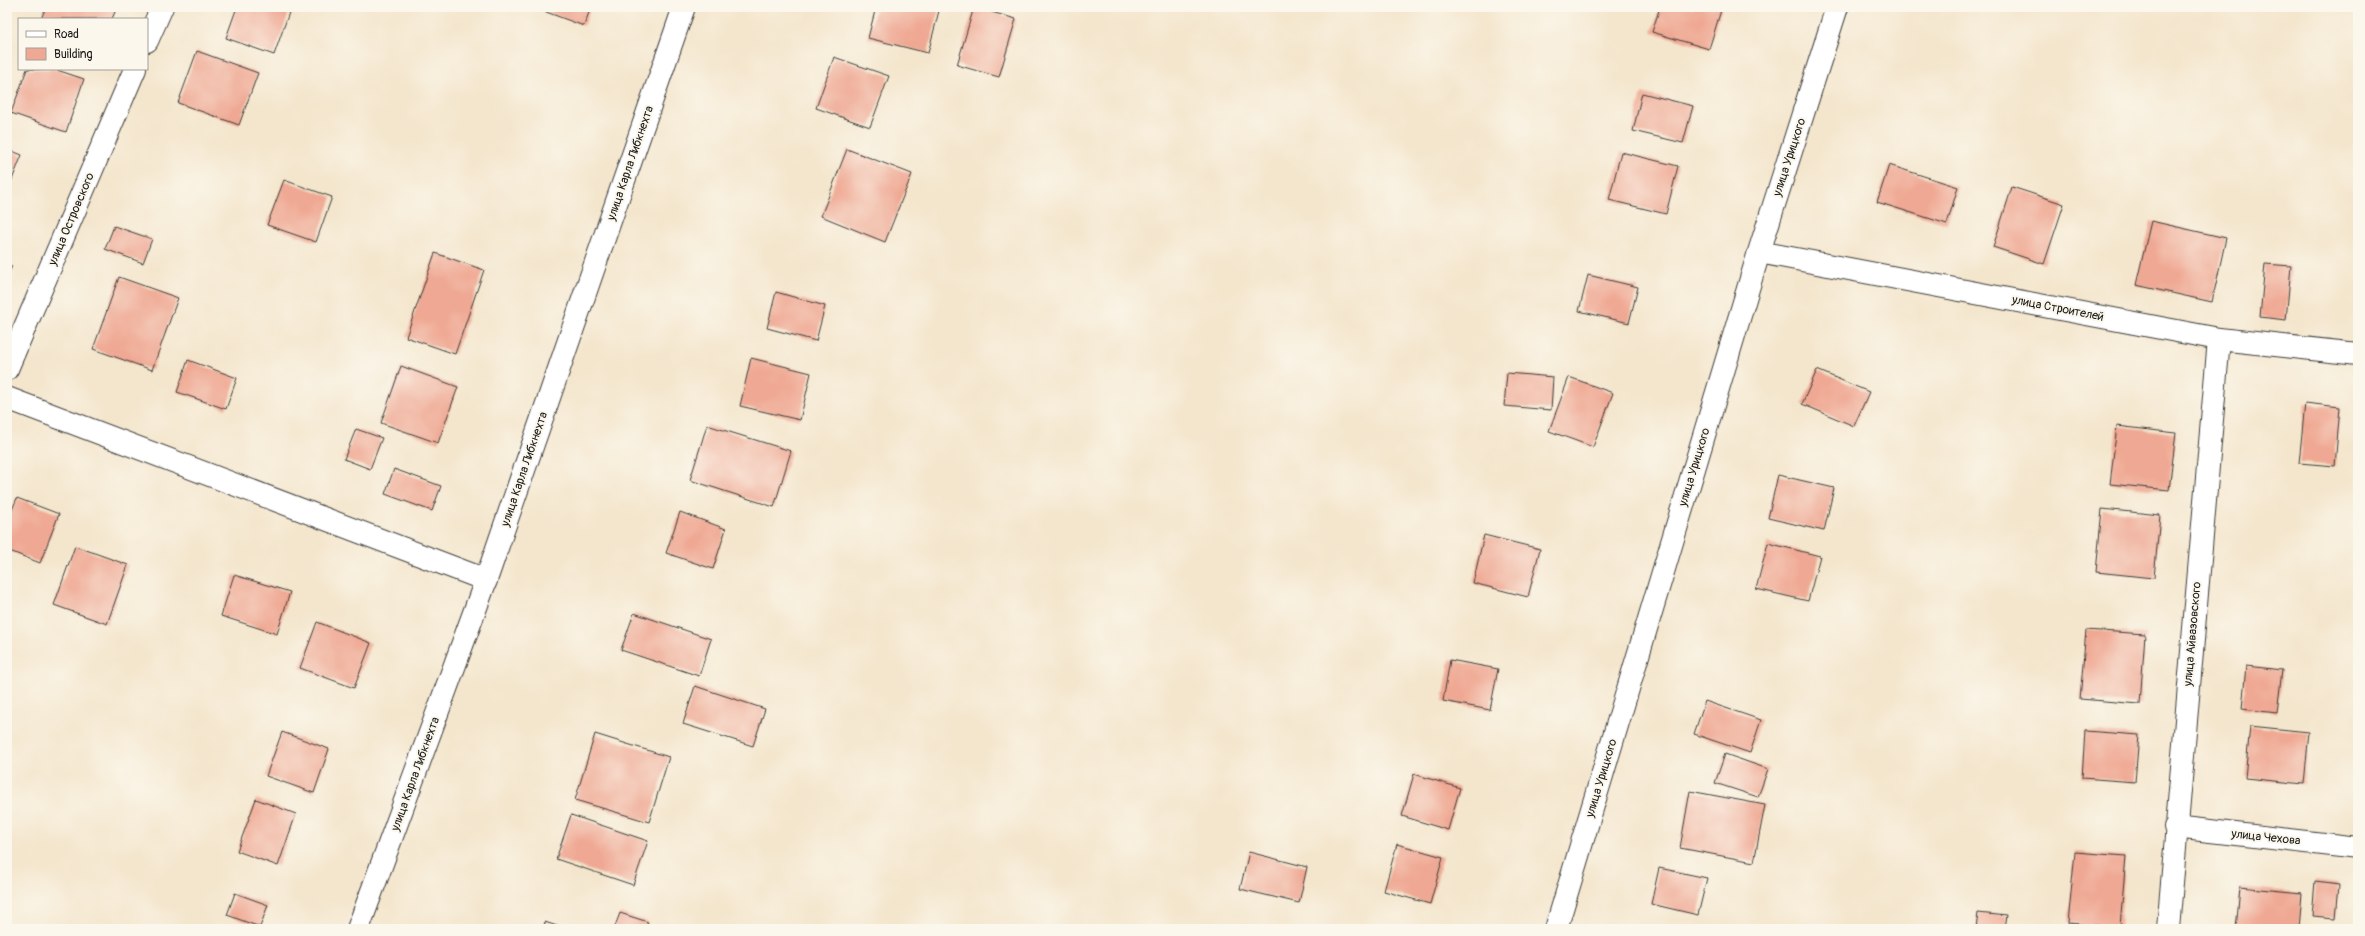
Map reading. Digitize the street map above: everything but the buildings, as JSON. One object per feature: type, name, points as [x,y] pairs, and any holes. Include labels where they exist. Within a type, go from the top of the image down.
[{"type":"street","points":[[148,39],[162,7]]},
{"type":"street","name":"улица Карла Либкнехта","points":[[358,929],[486,580],[684,7]]},
{"type":"street","name":"улица Урицкого","points":[[1556,929],[1759,252],[1837,7]]},
{"type":"street","name":"улица Островского","points":[[7,369],[135,70]]},
{"type":"street","name":"улица Строителей","points":[[1759,252],[2219,339],[2358,354]]},
{"type":"street","name":"улица Айвазовского","points":[[2168,929],[2175,827],[2219,339]]},
{"type":"street","points":[[7,398],[486,580]]},
{"type":"street","name":"улица Чехова","points":[[2175,827],[2358,848]]}]
